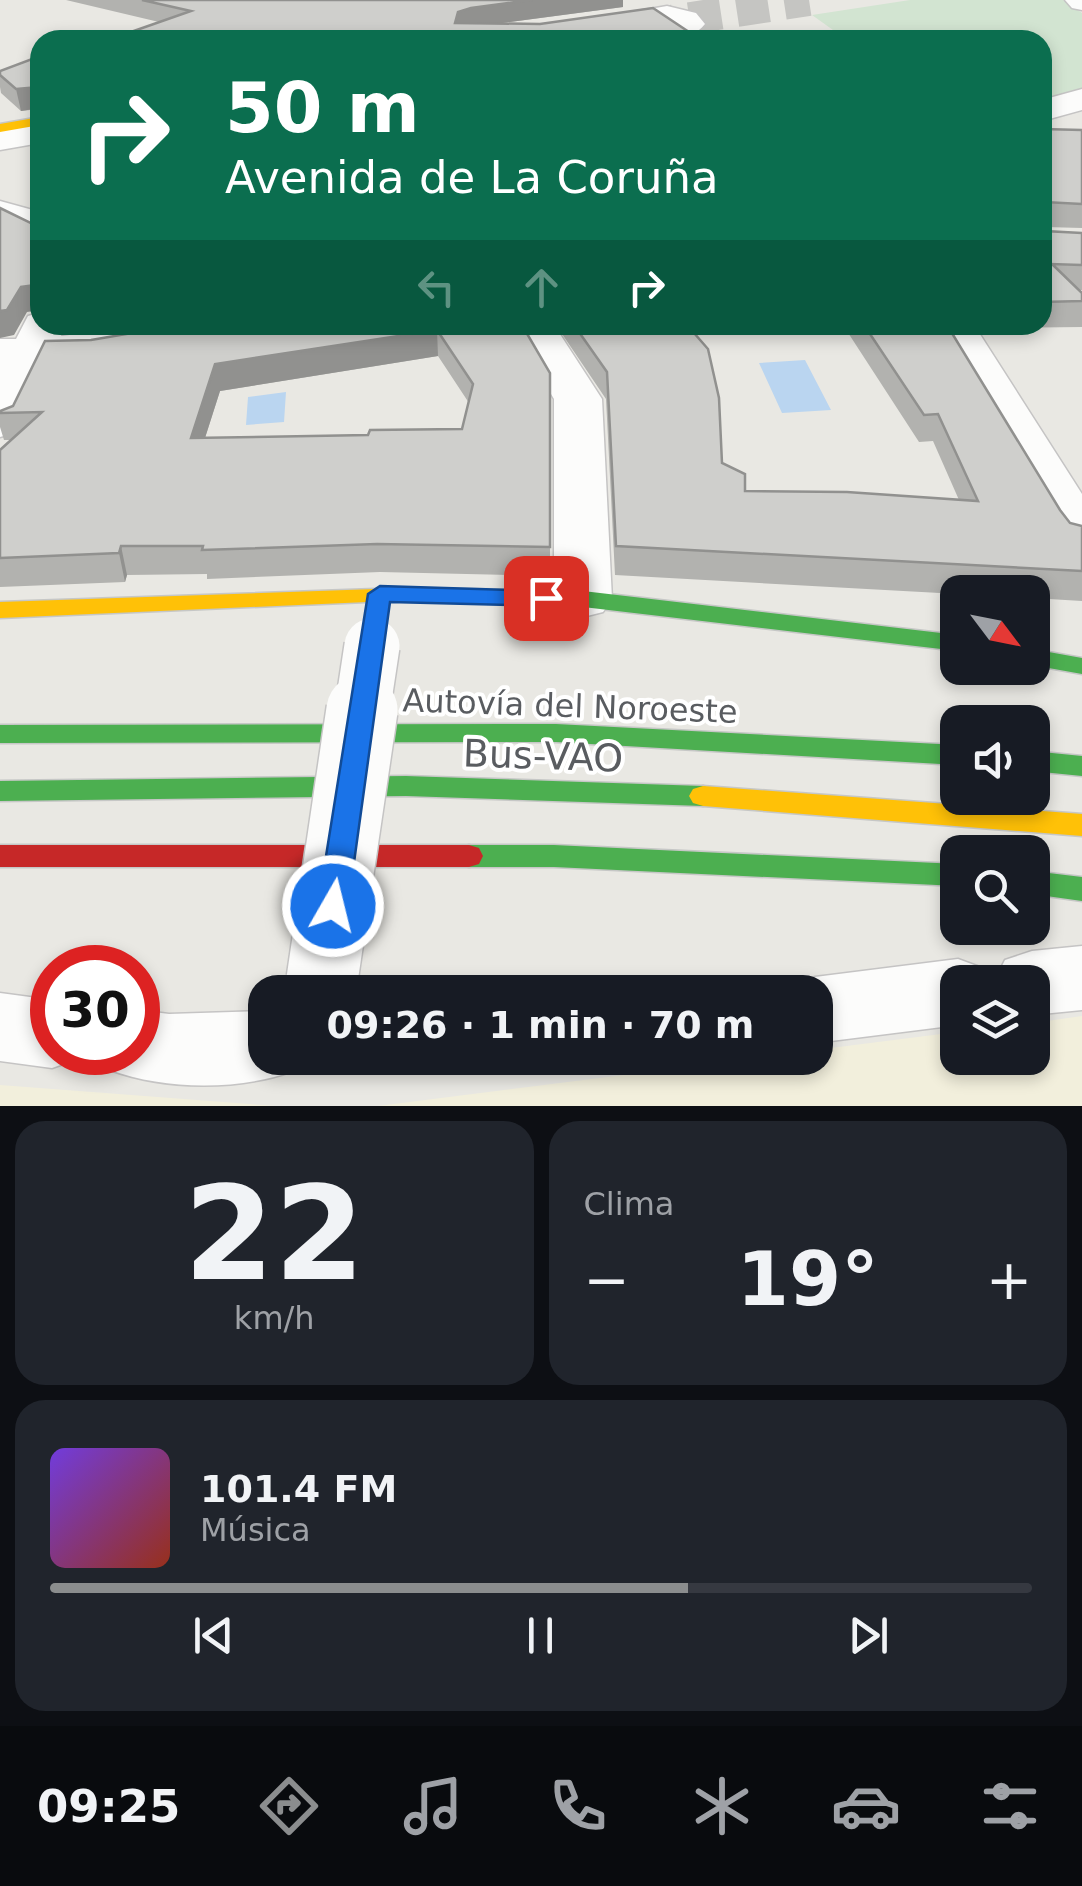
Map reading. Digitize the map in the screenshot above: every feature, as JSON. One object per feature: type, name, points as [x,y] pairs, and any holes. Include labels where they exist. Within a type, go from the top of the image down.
[{"type":"main road","points":[[0,128],[30,123]]},
{"type":"main road","points":[[0,610],[376,620],[582,600],[940,641]]},
{"type":"main road","points":[[1050,660],[1082,666]]},
{"type":"main road","name":"Autovía del Noroeste","points":[[0,734],[556,733],[940,754]]},
{"type":"main road","points":[[1050,763],[1082,766]]},
{"type":"main road","name":"Bus-VAO","points":[[0,791],[159,786],[534,789],[898,806],[1082,825]]},
{"type":"main road","points":[[0,856],[554,856],[940,874]]},
{"type":"main road","points":[[1050,885],[1082,889]]},
{"type":"street","points":[[1052,109],[1082,99]]},
{"type":"street","points":[[0,118],[30,113]]},
{"type":"street","points":[[0,140],[30,135]]},
{"type":"street","points":[[0,422],[26,344],[96,348],[176,335]]},
{"type":"street","points":[[538,335],[578,399],[582,600]]},
{"type":"street","points":[[958,335],[1082,536]]},
{"type":"street","points":[[323,975],[376,620]]},
{"type":"street","points":[[1050,981],[1082,978]]},
{"type":"street","points":[[833,1008],[940,994]]},
{"type":"street","points":[[0,1027],[30,1031]]},
{"type":"street","points":[[160,1048],[248,1047]]},
{"type":"shaded area","points":[[1082,1016],[1082,1106],[378,1106],[624,1075],[833,1075],[833,1048],[940,1034],[940,1075],[1050,1075],[1050,1021]]},
{"type":"shaded area","points":[[0,1085],[275,1106],[0,1106]]},
{"type":"green space","points":[[910,0],[1063,0],[1082,13],[1082,94],[1052,103],[1052,30],[833,30],[812,15]]},
{"type":"water","points":[[805,360],[831,410],[782,413],[759,363]]},
{"type":"water","points":[[286,392],[284,422],[246,425],[248,397]]},
{"type":"building","points":[[142,0],[532,0],[471,8],[458,12],[455,23],[540,24],[653,8],[686,30],[137,30],[191,11]]},
{"type":"building","points":[[30,60],[30,88],[16,89],[0,71]]},
{"type":"building","points":[[1052,129],[1082,130],[1082,204],[1052,202]]},
{"type":"building","points":[[0,208],[30,223],[30,286],[21,287],[7,310],[0,311]]},
{"type":"building","points":[[1052,231],[1082,233],[1082,265],[1052,264]]},
{"type":"building","points":[[1052,264],[1082,293],[1082,301],[1052,302]]},
{"type":"building","points":[[120,335],[404,335],[215,364],[191,438],[462,429],[473,384],[440,335],[528,335],[550,373],[550,547],[377,544],[202,550],[203,546],[121,546],[119,553],[0,558],[0,450],[42,412],[0,411],[13,406],[45,341]]},
{"type":"building","points":[[581,335],[696,335],[708,349],[719,398],[722,463],[745,474],[745,491],[847,492],[978,501],[938,414],[924,415],[871,335],[953,335],[1060,510],[1070,523],[1082,526],[1082,571],[616,546],[607,372]]},
{"type":"tunnel","points":[[612,30],[809,0]]},
{"type":"traffic: fast","points":[[404,595],[583,599],[940,641]]},
{"type":"traffic: fast","points":[[1050,660],[1082,666]]},
{"type":"traffic: fast","points":[[0,734],[556,733],[940,754]]},
{"type":"traffic: fast","points":[[1050,763],[1082,766]]},
{"type":"traffic: fast","points":[[0,791],[406,786],[703,796]]},
{"type":"traffic: fast","points":[[469,856],[554,856],[940,874]]},
{"type":"traffic: fast","points":[[1050,885],[1082,889]]},
{"type":"traffic: slow","points":[[0,128],[30,123]]},
{"type":"traffic: slow","points":[[0,610],[404,595]]},
{"type":"traffic: slow","points":[[703,796],[1082,825]]},
{"type":"traffic: jam","points":[[0,856],[469,856]]},
{"type":"route","points":[[333,906],[380,594],[546,598]]}]
